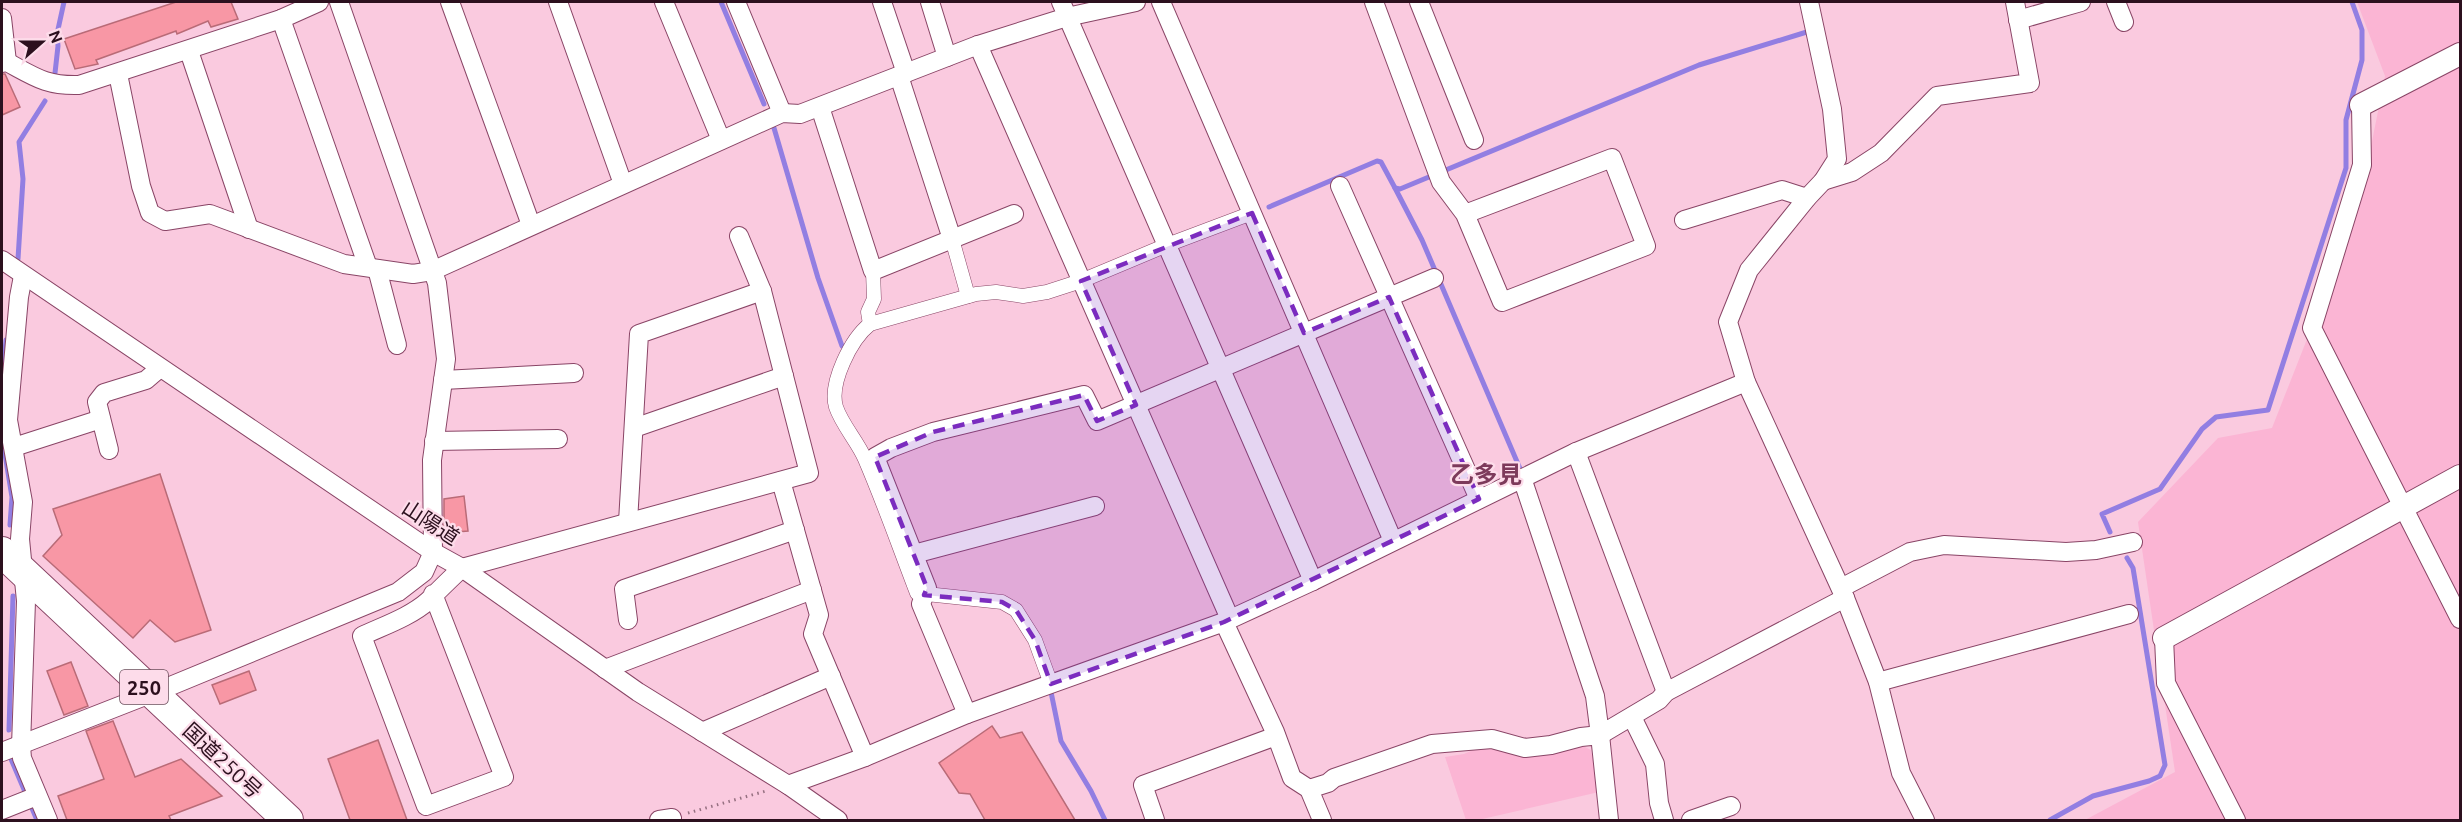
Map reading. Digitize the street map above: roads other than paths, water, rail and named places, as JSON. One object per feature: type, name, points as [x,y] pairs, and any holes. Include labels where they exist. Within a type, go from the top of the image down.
[{"type":"highway","name":"国道250号","points":[[2,552],[288,820]]},
{"type":"street","points":[[2,18],[4,62],[46,83],[60,86],[79,85],[189,51],[281,19],[319,2]]},
{"type":"street","points":[[2,752],[151,694],[398,592],[424,572],[433,552],[432,460],[446,359],[437,284],[339,2]]},
{"type":"street","points":[[450,2],[531,225]]},
{"type":"street","points":[[558,2],[624,184]]},
{"type":"street","points":[[664,2],[721,140]]},
{"type":"street","points":[[736,2],[782,113]]},
{"type":"street","points":[[882,2],[968,296]]},
{"type":"street","points":[[930,2],[947,57]]},
{"type":"street","points":[[118,74],[141,186],[150,213],[165,221],[210,214],[344,264],[412,274],[432,271],[782,113],[800,114],[820,107],[1064,9],[1136,2]]},
{"type":"street","points":[[1161,2],[1393,541]]},
{"type":"street","points":[[1374,2],[1438,174],[1465,214],[1502,302],[1646,246],[1612,158],[1465,214]]},
{"type":"street","points":[[1419,2],[1474,140]]},
{"type":"street","points":[[1809,2],[1832,109],[1837,159],[1823,182],[1807,198],[1749,270],[1728,322],[1746,382],[1843,593],[1878,682],[1901,773],[1925,820]]},
{"type":"street","points":[[1823,182],[1852,172],[1881,153],[1937,96],[2030,83],[2015,2]]},
{"type":"street","points":[[2019,20],[2081,2]]},
{"type":"street","points":[[2116,2],[2124,22]]},
{"type":"street","points":[[1064,9],[1313,581]]},
{"type":"street","points":[[281,19],[373,268],[397,345]]},
{"type":"street","points":[[978,45],[1136,405],[1292,778],[1309,789],[1322,820]]},
{"type":"street","points":[[189,51],[249,229]]},
{"type":"street","points":[[2460,54],[2361,105],[2362,165],[2312,328],[2460,619]]},
{"type":"street","points":[[820,107],[873,271],[874,299],[868,312],[870,324]]},
{"type":"street","points":[[1340,186],[1479,499]]},
{"type":"street","points":[[1684,220],[1782,190],[1807,198]]},
{"type":"street","points":[[1050,684],[1035,640],[1016,610],[1002,602],[917,593],[865,457],[836,406],[838,377],[850,347],[860,332],[870,324],[968,296],[996,292],[1023,296],[1047,292],[1082,281],[1167,245],[1252,213]]},
{"type":"street","points":[[873,271],[1014,214]]},
{"type":"street","points":[[433,594],[504,777],[426,806],[362,636],[400,618],[427,601],[433,594],[462,568],[809,473],[762,291],[739,236]]},
{"type":"street","name":"山陽道","points":[[2,260],[433,552],[462,568],[605,669],[788,785],[837,820]]},
{"type":"street","points":[[23,276],[19,297],[8,420],[23,502],[20,539],[26,601],[21,746],[31,798],[48,820]]},
{"type":"street","points":[[967,714],[921,604],[927,588],[875,457],[891,448],[933,432],[1084,395],[1097,421],[1434,278]]},
{"type":"street","points":[[628,522],[639,334],[762,291]]},
{"type":"street","points":[[109,450],[97,402],[104,393],[146,380],[160,368]]},
{"type":"street","points":[[443,380],[574,373]]},
{"type":"street","points":[[634,428],[784,376]]},
{"type":"street","points":[[788,785],[865,757],[967,714],[1227,620],[1313,581],[1576,452],[1746,382]]},
{"type":"street","points":[[14,447],[101,419]]},
{"type":"street","points":[[434,441],[558,439]]},
{"type":"street","points":[[1576,452],[1666,692]]},
{"type":"street","points":[[2236,820],[2166,683],[2164,638],[2460,476]]},
{"type":"street","points":[[1522,478],[1595,696],[1609,820]]},
{"type":"street","points":[[781,481],[819,615],[813,634],[865,757]]},
{"type":"street","points":[[914,554],[1095,506]]},
{"type":"street","points":[[628,620],[624,589],[795,530]]},
{"type":"street","points":[[1309,789],[1432,744],[1492,739],[1525,748],[1551,746],[1581,736],[1600,735],[1659,700],[1666,692],[1843,593],[1910,552],[1944,544],[2066,552],[2096,550],[2133,542]]},
{"type":"street","points":[[605,669],[812,590]]},
{"type":"street","points":[[1878,682],[2129,614]]},
{"type":"street","points":[[702,732],[831,676]]},
{"type":"street","points":[[1632,717],[1655,764],[1659,804],[1664,820]]},
{"type":"street","points":[[1155,820],[1143,785],[1276,736]]},
{"type":"street","points":[[2,810],[31,798]]},
{"type":"street","points":[[1691,820],[1731,806]]},
{"type":"waterway","points":[[55,73],[57,34],[64,2]]},
{"type":"waterway","points":[[721,2],[764,104]]},
{"type":"waterway","points":[[2110,532],[2102,514],[2160,489],[2202,429],[2216,417],[2268,410],[2346,168],[2346,120],[2362,60],[2362,30],[2352,2]]},
{"type":"waterway","points":[[1269,207],[1377,161],[1381,162],[1395,188],[1400,189],[1699,65],[1810,31]]},
{"type":"waterway","points":[[18,259],[23,179],[19,142],[45,101]]},
{"type":"waterway","points":[[774,128],[818,278],[842,346]]},
{"type":"waterway","points":[[1395,188],[1422,240],[1521,471]]},
{"type":"waterway","points":[[2,384],[6,340]]},
{"type":"waterway","points":[[2,448],[12,497],[10,525]]},
{"type":"waterway","points":[[2050,820],[2093,796],[2160,776],[2165,765],[2133,568],[2127,558]]},
{"type":"waterway","points":[[9,730],[13,596]]},
{"type":"waterway","points":[[1051,692],[1061,741],[1091,791],[1105,820]]},
{"type":"waterway","points":[[11,759],[37,820]]},
{"type":"district","name":"乙多見","points":[[1486,474]]}]
